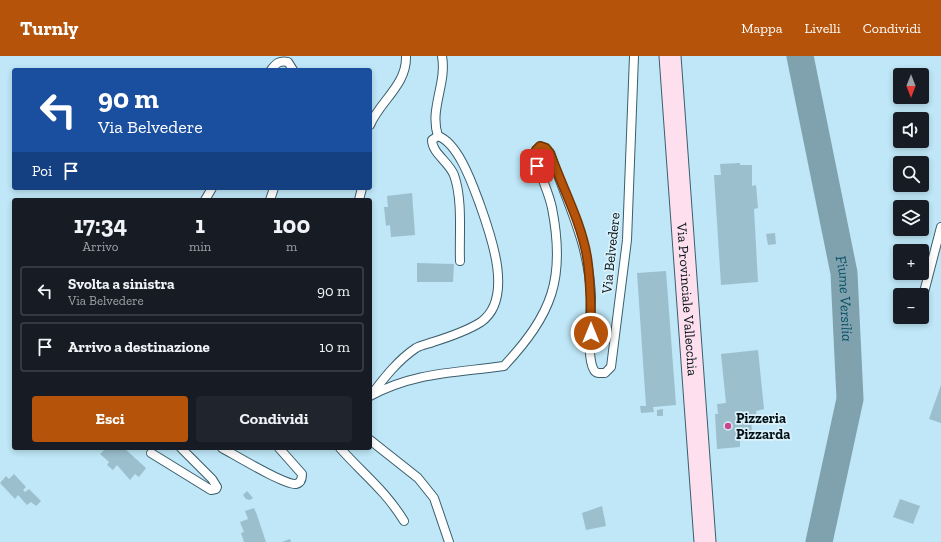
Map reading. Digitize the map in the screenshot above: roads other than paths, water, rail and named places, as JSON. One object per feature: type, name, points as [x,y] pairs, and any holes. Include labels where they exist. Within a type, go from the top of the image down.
[{"type":"main road","name":"Via Provinciale Vallecchia","points":[[670,56],[705,542]]},
{"type":"lane","points":[[372,122],[405,71],[406,56]]},
{"type":"lane","points":[[372,393],[388,373],[417,348],[454,335],[481,322],[489,314],[496,302],[498,291],[492,236],[469,176],[449,143],[438,136],[434,125],[434,113],[444,77],[442,56]]},
{"type":"lane","name":"Via Belvedere","points":[[372,395],[390,385],[434,374],[504,366],[526,343],[541,319],[555,284],[558,265],[552,208],[537,166],[536,150],[540,146],[546,148],[550,153],[587,257],[591,296],[589,352],[594,369],[598,373],[605,373],[611,367],[627,240],[634,56]]},
{"type":"lane","points":[[273,68],[276,64],[282,61],[288,62],[292,68]]},
{"type":"lane","points":[[438,136],[432,140],[433,147],[446,161],[454,174],[458,191],[460,261]]},
{"type":"lane","points":[[925,288],[941,227]]},
{"type":"lane","points":[[372,442],[418,478],[434,498],[449,542]]},
{"type":"lane","points":[[151,453],[211,490],[216,489],[217,487],[212,479],[183,450]]},
{"type":"lane","points":[[226,450],[278,478],[294,484],[298,483],[301,480],[302,474],[281,450]]},
{"type":"lane","points":[[342,450],[353,463],[377,484],[395,507],[404,522]]},
{"type":"waterway","name":"Fiume Versilia","points":[[800,56],[844,273],[850,399],[819,542]]},
{"type":"place","name":"Pizzeria Pizzarda","points":[[728,426]]}]
